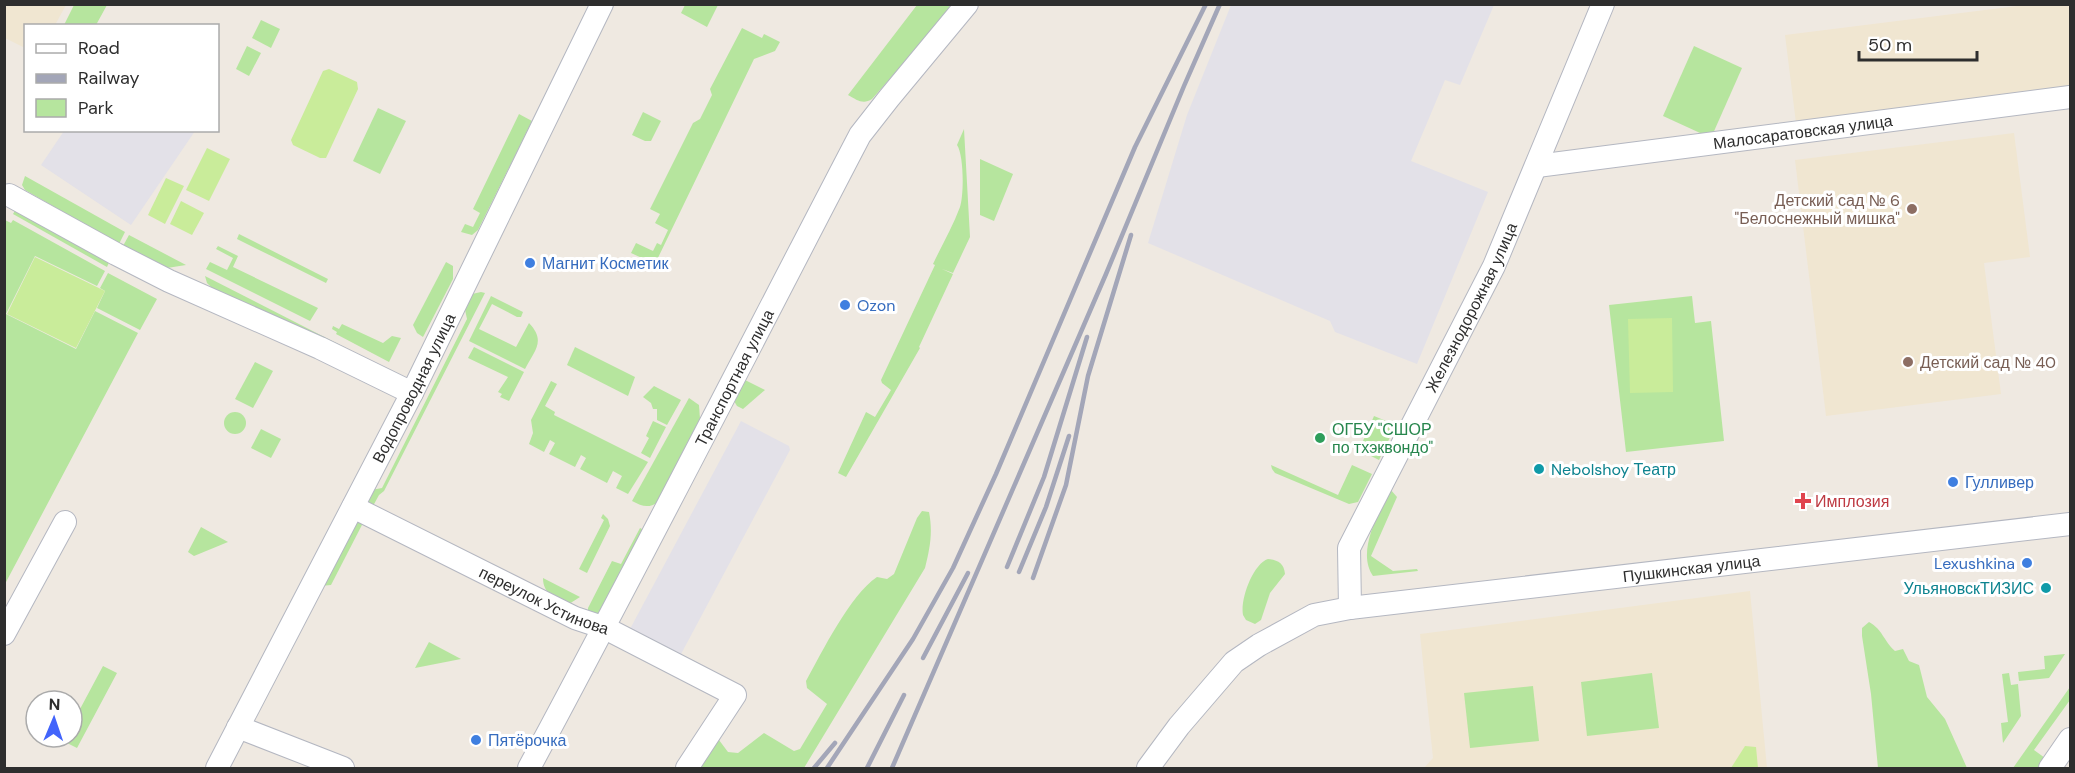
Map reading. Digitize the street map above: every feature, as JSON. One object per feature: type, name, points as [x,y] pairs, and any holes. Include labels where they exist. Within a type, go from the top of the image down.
[{"type":"street","name":"Водопроводная улица","points":[[217,768],[412,393],[602,4]]},
{"type":"street","name":"Транспортная улица","points":[[529,768],[605,628],[719,404],[861,135],[967,4]]},
{"type":"street","name":"Железнодорожная улица","points":[[1350,608],[1349,548],[1494,266],[1603,4]]},
{"type":"street","name":"Малосаратовская улица","points":[[1537,166],[2070,97]]},
{"type":"street","points":[[9,195],[169,281],[320,348],[412,393]]},
{"type":"street","name":"переулок Устинова","points":[[353,507],[575,618],[605,628],[735,695],[687,768]]},
{"type":"street","points":[[4,634],[65,522]]},
{"type":"street","name":"Пушкинская улица","points":[[1148,768],[1179,726],[1234,662],[1259,645],[1314,615],[1350,608],[2070,524]]},
{"type":"street","points":[[238,727],[343,768]]},
{"type":"street","points":[[2050,768],[2070,739]]},
{"type":"shaded area","points":[[5,4],[66,5],[56,24],[24,24],[24,48],[5,38]]},
{"type":"shaded area","points":[[1231,5],[1494,5],[1460,85],[1445,80],[1411,161],[1488,192],[1417,364],[1335,332],[1330,321],[1148,243],[1187,115]]},
{"type":"shaded area","points":[[2025,5],[2070,5],[2070,89],[1796,123],[1785,35]]},
{"type":"shaded area","points":[[63,132],[194,132],[131,225],[41,165]]},
{"type":"shaded area","name":"Детский сад № 6 \"Белоснежный мишка\"","points":[[2014,133],[2030,257],[1984,263],[2001,394],[1826,416],[1795,160]]},
{"type":"shaded area","points":[[741,421],[789,446],[790,450],[680,656],[630,629]]},
{"type":"shaded area","points":[[1750,591],[1767,768],[1424,768],[1433,758],[1420,634]]},
{"type":"green space","points":[[74,4],[107,5],[97,24],[64,24]]},
{"type":"green space","points":[[685,4],[718,5],[707,27],[681,13]]},
{"type":"green space","points":[[917,5],[950,5],[947,14],[872,99],[863,102],[848,95]]},
{"type":"green space","points":[[261,20],[280,29],[271,48],[252,38]]},
{"type":"green space","points":[[742,28],[762,38],[764,34],[780,42],[775,51],[754,59],[655,264],[631,253],[636,243],[653,251],[657,243],[661,245],[668,230],[655,223],[660,214],[650,209],[693,123],[700,119],[712,95],[710,89]]},
{"type":"green space","points":[[247,46],[261,53],[249,76],[236,69]]},
{"type":"green space","points":[[1694,46],[1742,68],[1711,138],[1663,116]]},
{"type":"green space","points":[[329,69],[357,82],[358,89],[326,158],[320,158],[293,145],[291,140],[323,71]]},
{"type":"green space","points":[[378,108],[406,121],[380,174],[353,161]]},
{"type":"green space","points":[[643,112],[661,121],[651,141],[645,141],[632,135]]},
{"type":"green space","points":[[519,114],[532,121],[478,230],[472,235],[461,232],[465,224],[473,227],[480,213],[473,209]]},
{"type":"green space","points":[[964,129],[970,237],[953,273],[942,269],[953,274],[920,348],[846,477],[838,473],[866,412],[875,417],[891,390],[881,380],[960,207],[963,175],[957,145]]},
{"type":"green space","points":[[207,148],[230,159],[209,201],[186,190]]},
{"type":"green space","points":[[980,159],[1013,174],[994,221],[980,215]]},
{"type":"green space","points":[[25,176],[125,232],[119,244],[25,190],[22,185]]},
{"type":"green space","points":[[166,178],[184,186],[165,224],[148,215]]},
{"type":"green space","points":[[181,201],[204,213],[192,235],[170,224]]},
{"type":"green space","points":[[16,209],[110,260],[107,267],[13,214]]},
{"type":"green space","points":[[5,220],[11,223],[13,220],[105,271],[97,286],[35,256],[6,314],[76,349],[95,311],[138,333],[5,584]]},
{"type":"green space","points":[[239,234],[328,279],[326,283],[237,239]]},
{"type":"green space","points":[[129,235],[186,265],[167,268],[123,246]]},
{"type":"green space","points":[[218,246],[238,256],[233,267],[318,308],[310,321],[206,269],[210,262],[227,270],[233,258],[216,249]]},
{"type":"green space","points":[[35,257],[105,291],[76,348],[7,314]]},
{"type":"green space","points":[[446,262],[453,266],[453,279],[423,337],[417,333],[413,325]]},
{"type":"green space","points":[[108,273],[157,299],[140,330],[97,308],[105,291],[100,288]]},
{"type":"green space","points":[[205,276],[383,367],[213,289],[207,283]]},
{"type":"green space","points":[[485,293],[384,491],[373,506],[367,500],[371,490],[382,488],[467,319],[464,305],[472,294]]},
{"type":"green space","points":[[491,296],[523,312],[521,317],[517,317],[492,304],[479,329],[516,347],[529,323],[537,335],[537,346],[525,369],[469,341]]},
{"type":"green space","points":[[1692,296],[1695,323],[1711,321],[1724,441],[1626,452],[1609,305]]},
{"type":"green space","points":[[1672,318],[1673,392],[1630,393],[1628,319]]},
{"type":"green space","points":[[342,324],[383,343],[392,336],[401,338],[389,362],[336,334],[337,332],[332,329],[333,326],[339,329]]},
{"type":"green space","points":[[474,347],[524,372],[509,401],[500,397],[502,394],[498,392],[508,377],[468,358]]},
{"type":"green space","points":[[575,347],[635,377],[628,396],[567,365]]},
{"type":"green space","points":[[255,362],[273,371],[253,408],[235,399]]},
{"type":"green space","points":[[743,379],[765,390],[743,409],[734,401]]},
{"type":"green space","points":[[551,381],[557,384],[545,406],[555,412],[554,415],[648,462],[628,494],[616,488],[622,476],[613,471],[607,483],[580,469],[586,458],[581,455],[575,467],[549,454],[555,443],[550,440],[544,452],[529,444],[533,433],[531,420]]},
{"type":"green space","points":[[654,386],[681,400],[667,425],[657,420],[657,409],[653,409],[651,403],[643,397]]},
{"type":"green space","points":[[689,398],[699,405],[700,419],[658,502],[645,506],[632,501]]},
{"type":"green space","points":[[231,412],[239,412],[246,419],[246,427],[239,434],[231,434],[224,427],[224,419]]},
{"type":"green space","points":[[1374,416],[1396,425],[1379,460],[1359,450]]},
{"type":"green space","points":[[653,421],[666,427],[650,458],[641,453],[649,438],[646,436]]},
{"type":"green space","points":[[261,429],[281,439],[271,458],[251,448]]},
{"type":"green space","points":[[1271,465],[1338,495],[1352,465],[1372,474],[1358,502],[1349,504],[1275,473]]},
{"type":"green space","points":[[1390,489],[1397,497],[1371,556],[1393,571],[1417,569],[1418,571],[1373,576],[1368,566],[1368,544],[1375,520]]},
{"type":"green space","points":[[922,511],[929,512],[931,526],[930,547],[925,568],[804,768],[693,768],[714,739],[719,740],[728,752],[738,753],[764,733],[794,751],[800,749],[827,704],[807,688],[806,681],[837,625],[857,597],[877,577],[887,579],[894,574]]},
{"type":"green space","points":[[603,514],[610,526],[587,573],[579,569],[604,520],[601,518]]},
{"type":"green space","points":[[364,521],[331,585],[320,586],[355,523]]},
{"type":"green space","points":[[201,527],[228,542],[194,556],[188,552]]},
{"type":"green space","points":[[640,528],[644,530],[601,614],[588,613],[588,608],[612,561],[621,564]]},
{"type":"green space","points":[[1268,559],[1280,563],[1285,574],[1270,593],[1261,620],[1255,624],[1246,620],[1243,615],[1244,600],[1257,568]]},
{"type":"green space","points":[[543,578],[580,597],[569,604],[555,597],[545,588]]},
{"type":"green space","points":[[1869,622],[1877,628],[1895,651],[1903,649],[1909,661],[1919,665],[1927,697],[1945,719],[1967,768],[1878,768],[1871,694],[1862,636],[1862,628]]},
{"type":"green space","points":[[429,642],[461,659],[415,668]]},
{"type":"green space","points":[[2065,654],[2049,678],[2019,681],[2018,672],[2045,669],[2044,656]]},
{"type":"green space","points":[[103,666],[117,673],[84,735],[84,702]]},
{"type":"green space","points":[[1652,673],[1659,728],[1587,736],[1581,682]]},
{"type":"green space","points":[[2009,673],[2011,685],[2018,684],[2021,716],[2003,743],[2001,723],[2008,722],[2002,674]]},
{"type":"green space","points":[[1533,686],[1539,741],[1470,748],[1464,693]]},
{"type":"green space","points":[[2070,687],[2070,700],[2034,750],[2045,758],[2037,768],[2013,768]]},
{"type":"green space","points":[[1745,746],[1756,747],[1758,768],[1731,768]]},
{"type":"railway","points":[[827,768],[913,639],[953,568],[996,474],[1135,147],[1206,4]]},
{"type":"railway","points":[[892,768],[1220,4]]},
{"type":"railway","points":[[1033,578],[1066,485],[1088,376],[1131,235]]},
{"type":"railway","points":[[1007,567],[1044,477],[1087,337]]},
{"type":"railway","points":[[1019,572],[1046,507],[1069,436]]},
{"type":"railway","points":[[923,658],[968,573]]},
{"type":"railway","points":[[867,768],[904,695]]},
{"type":"railway","points":[[814,768],[835,743]]},
{"type":"place","name":"Детский сад № 6 \"Белоснежный мишка\"","points":[[1912,209]]},
{"type":"place","name":"Магнит Косметик","points":[[530,263]]},
{"type":"place","name":"Ozon","points":[[845,305]]},
{"type":"place","name":"Детский сад № 40","points":[[1908,362]]},
{"type":"place","name":"ОГБУ \"СШОР по тхэквондо\"","points":[[1320,438]]},
{"type":"place","name":"Nebolshoy Театр","points":[[1539,469]]},
{"type":"place","name":"Гулливер","points":[[1953,482]]},
{"type":"place","name":"Имплозия","points":[[1803,501]]},
{"type":"place","name":"Lexushkina","points":[[2027,563]]},
{"type":"place","name":"УльяновскТИЗИС","points":[[2046,588]]},
{"type":"place","name":"Пятёрочка","points":[[476,740]]}]
